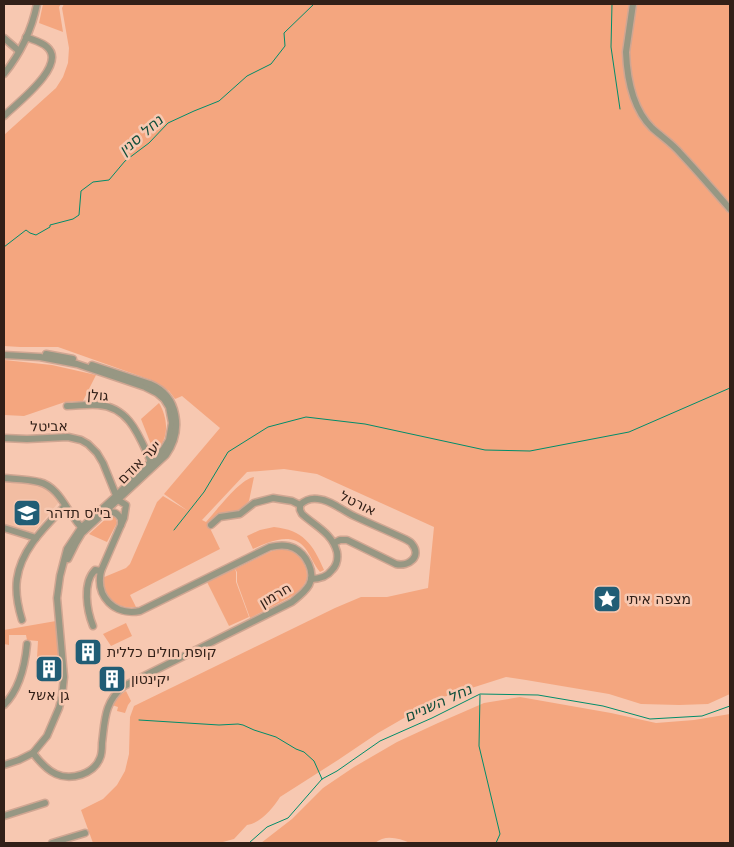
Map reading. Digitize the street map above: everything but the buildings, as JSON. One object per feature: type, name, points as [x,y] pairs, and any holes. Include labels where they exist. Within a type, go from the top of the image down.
[{"type":"street","points":[[4,74],[26,37],[37,4]]},
{"type":"street","points":[[633,4],[626,60],[634,97],[639,109],[652,127],[680,152],[730,210]]},
{"type":"street","points":[[5,112],[36,86],[49,69],[51,52],[48,47],[26,37]]},
{"type":"street","points":[[4,38],[19,51]]},
{"type":"street","name":"יער אודם","points":[[4,353],[77,364],[145,387],[164,399],[169,408],[172,423],[166,445],[153,464],[83,530],[60,576],[58,598],[64,662],[62,696],[58,713],[50,731],[34,753]]},
{"type":"street","name":"גולן","points":[[67,406],[108,406],[119,411],[132,423],[153,464]]},
{"type":"street","name":"אביטל","points":[[4,438],[68,437],[81,440],[93,448],[100,457],[117,498]]},
{"type":"street","points":[[4,478],[45,484],[54,492],[83,530]]},
{"type":"street","points":[[117,498],[126,504],[124,518],[99,578],[103,595],[116,608],[124,612],[140,611],[270,547],[279,545],[293,547],[304,556],[309,564],[311,579],[324,577],[334,568],[338,555],[334,543],[324,531],[302,514],[300,505],[292,501],[272,498],[254,503],[240,514],[220,517],[211,525]]},
{"type":"street","name":"יער אודם","points":[[83,530],[104,513],[117,498]]},
{"type":"street","name":"אורטל","points":[[300,505],[309,499],[323,500],[353,516],[405,539],[415,549],[412,561],[402,566],[347,540],[340,540],[334,543]]},
{"type":"street","points":[[22,620],[18,603],[17,578],[20,565],[36,538],[65,506]]},
{"type":"street","points":[[104,513],[116,512],[121,519],[121,525]]},
{"type":"street","points":[[4,528],[36,538]]},
{"type":"street","points":[[93,626],[89,616],[87,590],[92,573],[95,570],[101,571]]},
{"type":"street","name":"חרמון","points":[[34,753],[56,774],[71,776],[92,770],[100,758],[105,717],[111,700],[124,686],[292,602],[309,585],[311,579]]},
{"type":"street","points":[[4,706],[20,681],[27,644]]},
{"type":"street","points":[[4,765],[34,753]]},
{"type":"street","points":[[4,816],[45,803]]},
{"type":"street","points":[[52,843],[85,833]]},
{"type":"shaded area","points":[[43,4],[61,4],[59,7],[63,32],[39,23]]},
{"type":"shaded area","points":[[64,4],[730,4],[730,694],[708,704],[641,704],[609,694],[506,677],[437,699],[378,733],[280,797],[266,814],[257,822],[247,825],[234,839],[219,843],[93,843],[81,810],[103,799],[117,785],[125,771],[129,754],[130,717],[134,706],[361,597],[387,597],[428,588],[434,527],[317,474],[284,469],[247,472],[202,520],[206,522],[242,483],[254,477],[249,501],[238,511],[217,515],[208,524],[220,549],[130,595],[136,607],[117,604],[108,596],[102,578],[126,568],[130,564],[157,502],[163,496],[188,511],[164,494],[220,428],[182,396],[175,399],[169,391],[151,380],[58,347],[4,346],[4,135],[56,88],[63,77],[68,63],[69,48],[62,8]]},
{"type":"shaded area","points":[[4,360],[52,365],[96,375],[83,401],[65,402],[24,416],[4,415]]},
{"type":"shaded area","points":[[159,403],[164,414],[166,432],[158,448],[152,447],[141,419]]},
{"type":"shaded area","name":"בי\"ס תדהר","points":[[4,480],[44,487],[59,500],[33,533],[4,524]]},
{"type":"shaded area","points":[[109,516],[115,516],[117,523],[107,542],[89,534]]},
{"type":"shaded area","points":[[274,527],[293,531],[306,540],[316,553],[324,570],[320,572],[305,548],[294,540],[273,541],[253,549],[247,536],[260,530]]},
{"type":"shaded area","points":[[279,549],[291,551],[301,559],[307,572],[306,581],[297,593],[250,618],[237,582],[237,572],[235,569]]},
{"type":"shaded area","points":[[235,569],[236,582],[249,617],[229,626],[207,582]]},
{"type":"shaded area","points":[[56,621],[61,660],[37,658],[38,641],[27,640],[26,635],[9,635],[9,645],[4,644],[4,630]]},
{"type":"shaded area","points":[[126,623],[132,636],[111,646],[103,634]]},
{"type":"shaded area","points":[[126,691],[131,701],[125,713],[117,711],[118,707],[112,705]]},
{"type":"shaded area","points":[[520,697],[656,723],[694,720],[730,714],[730,843],[410,843],[397,838],[383,838],[375,843],[261,843],[292,819],[323,788],[397,742],[484,703]]},
{"type":"waterway","name":"נחל סנין","points":[[4,247],[26,230],[36,235],[50,227],[50,225],[73,219],[79,215],[81,191],[93,182],[109,180],[125,161],[149,143],[168,123],[219,101],[247,76],[271,64],[285,46],[284,33],[314,4]]},
{"type":"waterway","points":[[612,4],[611,47],[620,109]]},
{"type":"waterway","points":[[174,530],[204,492],[228,452],[268,427],[306,417],[365,424],[485,450],[530,451],[629,432],[730,388]]},
{"type":"waterway","name":"נחל השניים","points":[[249,843],[267,827],[288,818],[322,779],[337,771],[380,741],[480,694],[538,695],[603,706],[650,719],[702,716],[730,706]]},
{"type":"waterway","points":[[480,695],[479,746],[500,834],[496,843]]},
{"type":"waterway","points":[[139,720],[243,725],[276,737],[304,752],[314,761],[322,779]]},
{"type":"place","name":"בי\"ס תדהר","points":[[27,513]]},
{"type":"place","name":"מצפה איתי","points":[[607,599]]},
{"type":"place","name":"קופת חולים כללית","points":[[88,652]]},
{"type":"place","name":"גן אשל","points":[[49,669]]},
{"type":"place","name":"יקינטון","points":[[112,679]]}]
